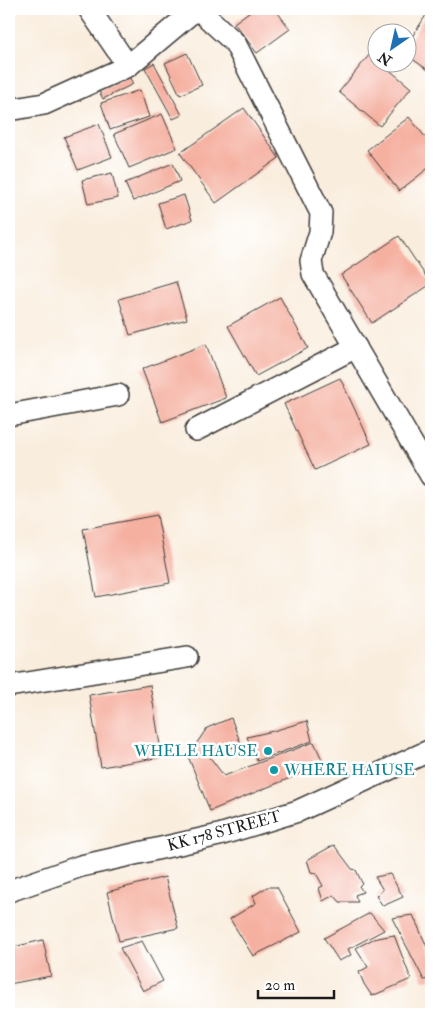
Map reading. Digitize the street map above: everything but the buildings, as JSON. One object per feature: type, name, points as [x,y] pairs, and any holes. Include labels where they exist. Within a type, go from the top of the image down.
[{"type":"street","points":[[90,9],[128,66]]},
{"type":"street","points":[[9,110],[44,104],[128,66],[197,9],[235,43],[321,213],[320,232],[311,261],[313,274],[431,476]]},
{"type":"street","points":[[196,430],[356,347]]},
{"type":"street","points":[[9,415],[118,395]]},
{"type":"street","points":[[9,686],[187,657]]},
{"type":"street","name":"KK 178 STREET","points":[[9,891],[81,866],[219,835],[298,811],[431,750]]},
{"type":"place","name":"WHELE HAUSE","points":[[268,751]]},
{"type":"place","name":"WHERE HAIUSE","points":[[274,770]]}]
